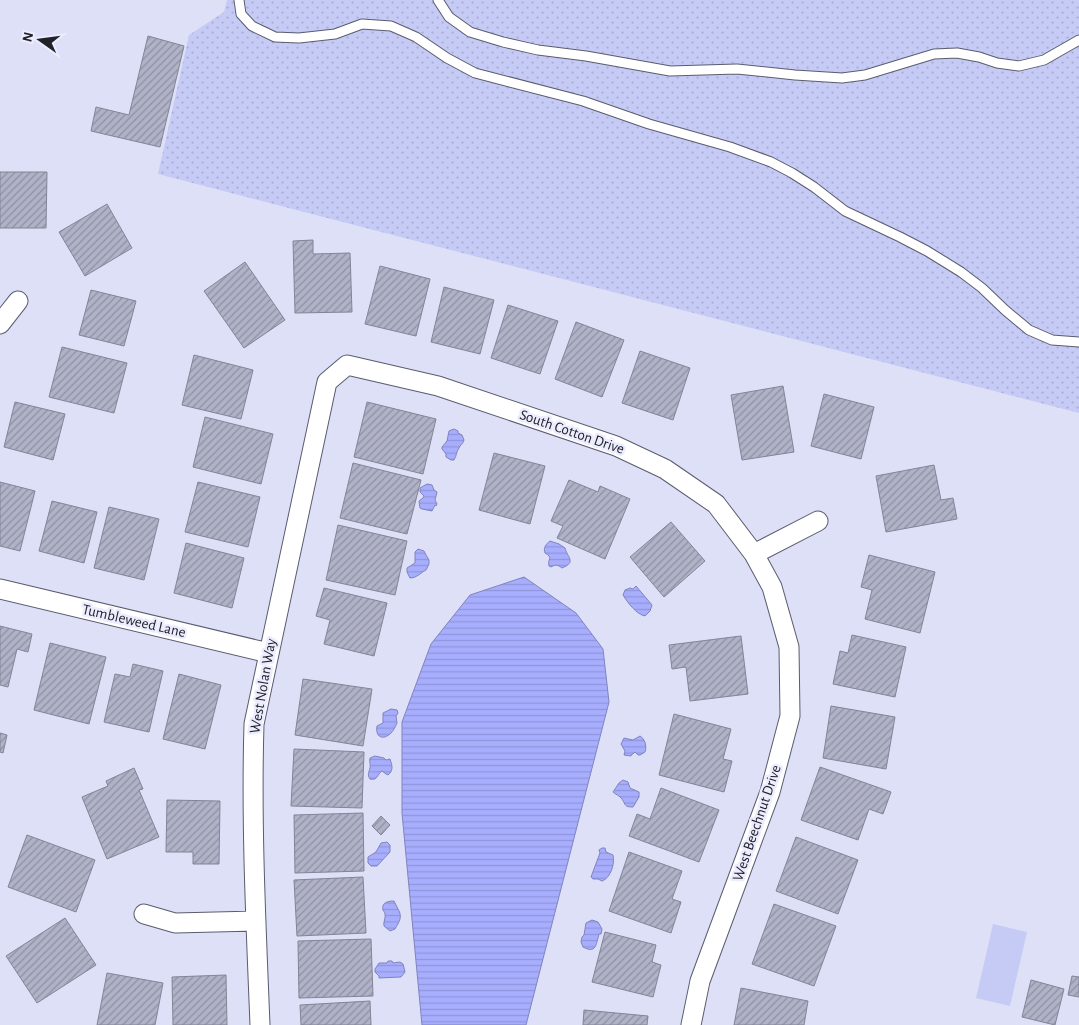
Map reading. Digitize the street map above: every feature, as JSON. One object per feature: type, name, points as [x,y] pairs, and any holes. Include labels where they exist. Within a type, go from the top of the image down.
[{"type":"street","points":[[0,324],[18,301]]},
{"type":"street","name":"South Cotton Drive","points":[[327,382],[347,365],[438,386],[616,446],[665,468],[716,504],[754,554],[772,587]]},
{"type":"street","name":"West Nolan Way","points":[[260,1025],[252,763],[254,724],[327,382]]},
{"type":"street","points":[[754,554],[818,521]]},
{"type":"street","name":"West Beechnut Drive","points":[[691,1025],[700,981],[770,792],[790,716],[790,647],[772,587]]},
{"type":"street","name":"Tumbleweed Lane","points":[[0,590],[269,653]]},
{"type":"street","points":[[144,914],[175,923],[256,921]]},
{"type":"lane","points":[[239,0],[241,14],[252,26],[275,37],[299,38],[335,34],[362,24],[390,26],[416,37],[447,58],[476,73],[570,97],[650,124],[730,147],[771,162],[799,178],[845,211],[907,240],[961,272],[1029,330],[1052,340],[1079,342]]},
{"type":"lane","points":[[438,0],[449,17],[470,32],[538,50],[586,56],[670,71],[737,69],[842,78],[865,75],[934,54],[957,53],[997,63],[1019,66],[1044,60],[1079,40]]},
{"type":"shaded area","points":[[227,0],[1079,0],[1079,413],[158,174],[189,35],[224,12]]},
{"type":"shaded area","points":[[993,924],[1027,932],[1010,1006],[976,998]]},
{"type":"water","points":[[454,429],[462,435],[464,440],[454,460],[451,460],[446,457],[442,447],[447,441],[449,431]]},
{"type":"water","points":[[427,484],[432,485],[437,492],[435,500],[437,504],[432,511],[420,508],[419,501],[424,496],[420,492],[420,488]]},
{"type":"water","points":[[550,541],[565,548],[570,559],[567,566],[562,568],[557,565],[549,566],[550,557],[545,553],[544,549]]},
{"type":"water","points":[[418,549],[424,551],[429,564],[426,570],[410,578],[407,568],[415,563],[415,552]]},
{"type":"water","points":[[524,577],[576,613],[603,649],[609,702],[526,1025],[422,1025],[402,813],[402,722],[431,644],[470,595]]},
{"type":"water","points":[[636,586],[652,605],[650,611],[645,616],[635,611],[623,595],[625,590],[633,589]]},
{"type":"water","points":[[391,709],[397,710],[397,723],[393,731],[385,737],[380,737],[377,733],[377,726],[383,723],[383,713]]},
{"type":"water","points":[[640,736],[645,743],[645,752],[640,755],[635,752],[631,756],[624,755],[625,751],[621,744],[624,738],[633,740]]},
{"type":"water","points":[[375,756],[386,760],[390,759],[392,769],[388,775],[382,771],[376,778],[370,779],[368,775],[370,758]]},
{"type":"water","points":[[623,780],[628,782],[630,788],[639,792],[639,797],[633,807],[627,806],[613,792]]},
{"type":"water","points":[[387,842],[390,845],[390,852],[377,866],[371,866],[368,863],[368,857],[376,852],[381,843]]},
{"type":"water","points":[[605,848],[606,852],[613,855],[613,866],[608,877],[602,881],[591,877],[600,853],[599,850]]},
{"type":"water","points":[[394,901],[400,917],[395,929],[390,931],[384,926],[385,913],[383,905],[386,902]]},
{"type":"water","points":[[592,920],[598,922],[602,929],[595,947],[587,949],[583,947],[581,942],[586,923]]},
{"type":"water","points":[[388,961],[403,964],[405,972],[401,977],[379,978],[375,969],[379,963],[387,963]]},
{"type":"building","points":[[148,36],[184,46],[160,147],[91,131],[96,107],[129,115]]},
{"type":"building","points":[[0,172],[47,172],[46,228],[0,228]]},
{"type":"building","points":[[107,204],[132,248],[85,276],[59,232]]},
{"type":"building","points":[[313,240],[313,254],[350,253],[352,312],[295,313],[293,241]]},
{"type":"building","points":[[245,262],[285,320],[244,348],[204,291]]},
{"type":"building","points":[[380,266],[430,279],[416,336],[365,324]]},
{"type":"building","points":[[444,287],[494,300],[480,354],[431,342]]},
{"type":"building","points":[[91,290],[136,301],[124,346],[79,335]]},
{"type":"building","points":[[508,305],[558,321],[540,374],[491,358]]},
{"type":"building","points":[[576,322],[624,340],[602,397],[555,379]]},
{"type":"building","points":[[62,347],[127,363],[114,413],[49,397]]},
{"type":"building","points":[[640,351],[690,368],[673,420],[622,403]]},
{"type":"building","points":[[194,355],[253,370],[241,419],[182,405]]},
{"type":"building","points":[[783,386],[794,452],[742,460],[731,395]]},
{"type":"building","points":[[824,394],[874,407],[861,459],[811,446]]},
{"type":"building","points":[[15,402],[65,414],[53,460],[4,447]]},
{"type":"building","points":[[367,402],[436,419],[423,474],[354,457]]},
{"type":"building","points":[[205,417],[273,434],[261,484],[193,467]]},
{"type":"building","points":[[494,453],[545,466],[530,524],[479,510]]},
{"type":"building","points":[[353,463],[421,480],[407,534],[340,518]]},
{"type":"building","points":[[934,465],[941,500],[953,498],[957,519],[886,532],[876,476]]},
{"type":"building","points":[[569,480],[598,492],[600,486],[630,499],[605,559],[557,538],[563,526],[551,521]]},
{"type":"building","points":[[0,482],[35,491],[20,551],[0,546]]},
{"type":"building","points":[[198,482],[260,497],[248,547],[185,532]]},
{"type":"building","points":[[52,501],[97,512],[84,563],[39,551]]},
{"type":"building","points":[[109,507],[159,519],[144,580],[94,568]]},
{"type":"building","points":[[671,522],[705,561],[664,597],[630,557]]},
{"type":"building","points":[[338,525],[407,541],[395,595],[326,580]]},
{"type":"building","points":[[186,543],[244,558],[232,608],[174,593]]},
{"type":"building","points":[[869,555],[935,572],[920,633],[865,619],[872,590],[861,587]]},
{"type":"building","points":[[324,588],[387,603],[374,656],[324,644],[330,620],[316,616]]},
{"type":"building","points":[[0,626],[32,634],[28,652],[17,649],[8,687],[0,685]]},
{"type":"building","points":[[852,635],[906,647],[895,697],[833,684],[840,651],[848,653]]},
{"type":"building","points":[[741,636],[748,694],[690,701],[686,667],[672,669],[669,645]]},
{"type":"building","points":[[50,643],[106,657],[89,724],[34,710]]},
{"type":"building","points":[[133,664],[163,671],[149,732],[104,722],[115,674],[130,677]]},
{"type":"building","points":[[179,674],[221,685],[205,749],[163,739]]},
{"type":"building","points":[[303,679],[372,689],[363,746],[295,735]]},
{"type":"building","points":[[831,706],[895,717],[886,769],[823,758]]},
{"type":"building","points":[[674,714],[731,729],[723,759],[732,761],[724,792],[659,775]]},
{"type":"building","points":[[0,733],[7,735],[3,753],[0,752]]},
{"type":"building","points":[[294,749],[364,752],[362,808],[291,806]]},
{"type":"building","points":[[820,767],[891,792],[883,814],[869,809],[858,840],[801,820]]},
{"type":"building","points":[[134,768],[143,789],[139,790],[159,837],[107,859],[82,797],[108,786],[106,781]]},
{"type":"building","points":[[661,788],[719,810],[699,862],[629,836],[637,814],[650,819]]},
{"type":"building","points":[[167,800],[220,801],[219,864],[193,864],[193,852],[166,852]]},
{"type":"building","points":[[363,813],[364,871],[295,873],[294,815]]},
{"type":"building","points":[[381,816],[390,825],[381,835],[372,826]]},
{"type":"building","points":[[27,835],[95,860],[76,912],[8,887]]},
{"type":"building","points":[[796,837],[858,860],[838,914],[776,891]]},
{"type":"building","points":[[629,852],[682,871],[672,899],[681,902],[671,933],[609,911]]},
{"type":"building","points":[[363,877],[366,933],[297,936],[294,880]]},
{"type":"building","points":[[774,904],[836,926],[814,986],[752,964]]},
{"type":"building","points":[[65,918],[96,965],[37,1003],[6,956]]},
{"type":"building","points":[[605,932],[656,945],[652,962],[661,965],[653,997],[592,982]]},
{"type":"building","points":[[371,939],[373,996],[299,998],[298,941]]},
{"type":"building","points":[[107,973],[163,983],[155,1025],[97,1025]]},
{"type":"building","points":[[226,975],[227,1025],[173,1025],[172,977]]},
{"type":"building","points":[[1072,976],[1079,977],[1079,997],[1068,995]]},
{"type":"building","points":[[1031,980],[1064,989],[1055,1025],[1022,1017]]},
{"type":"building","points":[[741,988],[808,1001],[804,1025],[734,1025]]},
{"type":"building","points":[[370,1001],[371,1025],[301,1025],[300,1005]]},
{"type":"building","points":[[584,1010],[648,1016],[647,1025],[583,1025]]}]
